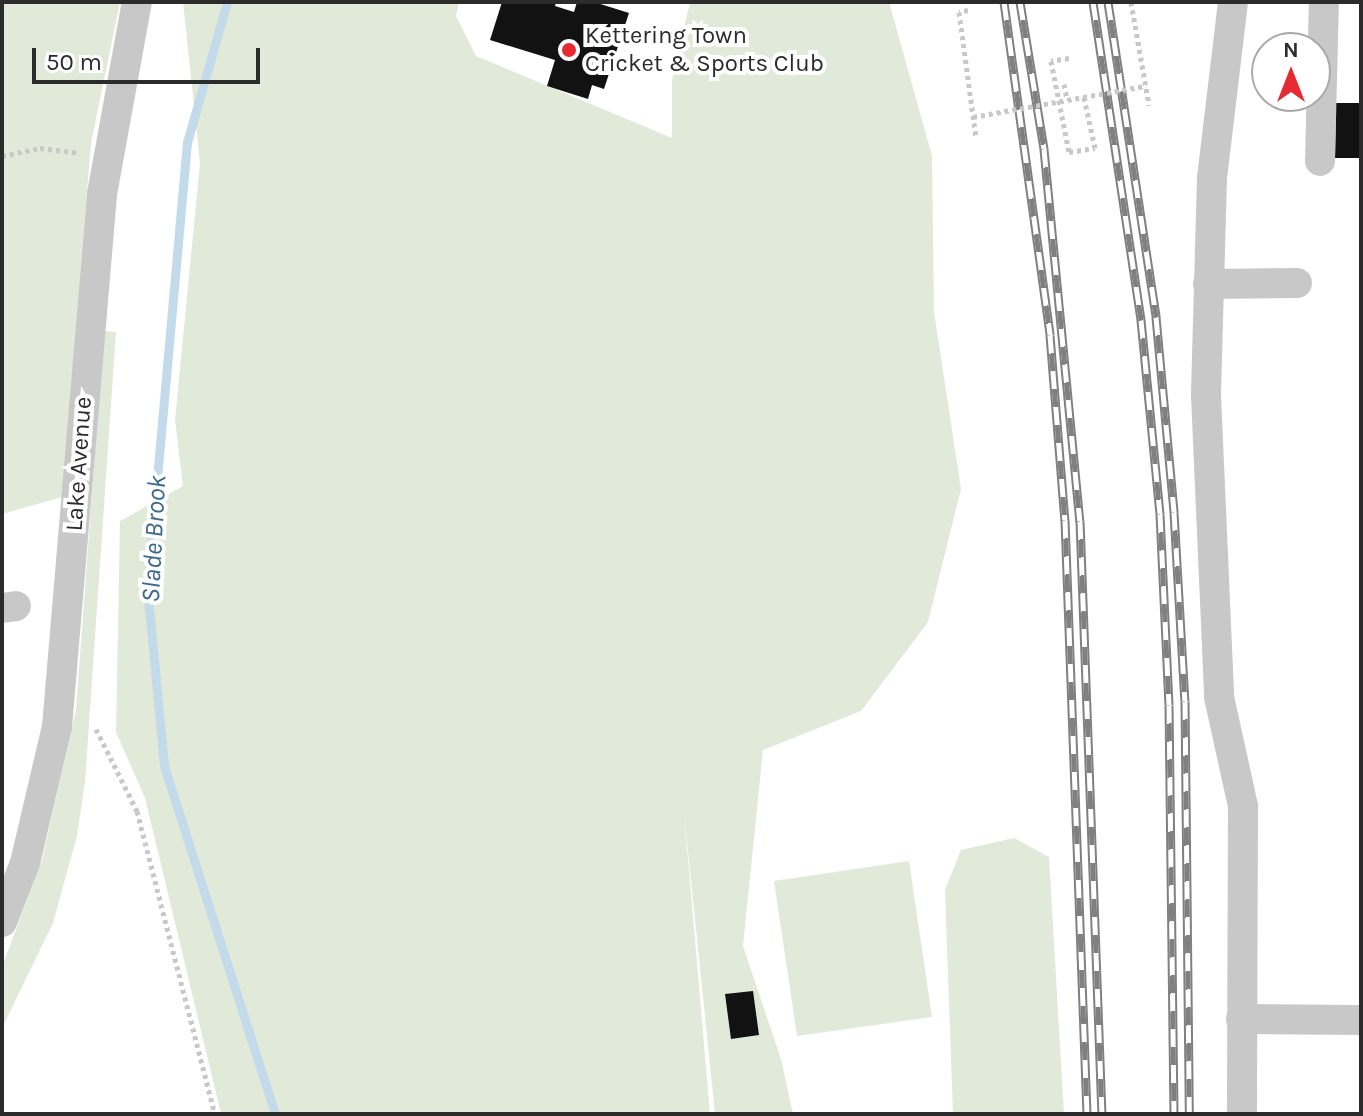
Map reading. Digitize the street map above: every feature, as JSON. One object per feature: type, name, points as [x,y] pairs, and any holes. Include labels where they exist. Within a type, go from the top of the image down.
[{"type":"street","name":"Lake Avenue","points":[[2,922],[25,863],[57,727],[102,194],[137,2]]},
{"type":"street","points":[[1233,2],[1212,178],[1208,284],[1208,480],[1219,697],[1243,806],[1242,1114]]},
{"type":"street","points":[[1320,161],[1324,2]]},
{"type":"street","points":[[1208,284],[1297,283]]},
{"type":"street","points":[[1241,1019],[1361,1020]]},
{"type":"path","points":[[1131,2],[1149,105]]},
{"type":"path","points":[[968,10],[959,12],[976,137]]},
{"type":"path","points":[[1069,58],[1051,61],[1069,152],[1095,148],[1084,97]]},
{"type":"path","points":[[1064,84],[1067,100]]},
{"type":"path","points":[[973,117],[1146,86]]},
{"type":"path","points":[[2,156],[40,148],[90,155]]},
{"type":"path","points":[[96,729],[137,811],[215,1114]]},
{"type":"green space","points":[[2,2],[120,2],[91,143],[62,497],[2,514]]},
{"type":"green space","points":[[183,2],[459,2],[456,16],[476,56],[672,138],[672,80],[690,2],[889,2],[932,156],[934,312],[961,489],[928,622],[861,711],[763,750],[743,946],[781,1059],[793,1114],[715,1114],[684,812],[710,1114],[221,1114],[145,798],[116,732],[120,521],[183,486],[175,420],[200,163]]},
{"type":"green space","points":[[104,331],[116,332],[85,782],[77,836],[53,923],[2,1028],[2,967],[42,860],[76,710]]},
{"type":"green space","points":[[1014,838],[1049,857],[1064,1114],[953,1114],[945,890],[961,850]]},
{"type":"green space","points":[[909,861],[932,1017],[797,1036],[774,881]]},
{"type":"building","name":"Kettering Town Cricket & Sports Club","points":[[502,2],[556,2],[555,6],[574,12],[577,2],[594,2],[629,13],[604,89],[592,85],[588,99],[547,86],[555,60],[490,40]]},
{"type":"building","points":[[1336,103],[1361,103],[1361,158],[1335,158]]},
{"type":"building","points":[[753,991],[759,1035],[731,1039],[725,994]]},
{"type":"waterway","name":"Slade Brook","points":[[227,2],[187,142],[147,586],[164,766],[275,1114]]},
{"type":"railway","points":[[1004,2],[1050,335],[1065,520],[1087,1114]]},
{"type":"railway","points":[[1020,2],[1044,149],[1080,521],[1102,1114]]},
{"type":"railway","points":[[1093,2],[1141,320],[1160,514],[1169,705],[1174,1114]]},
{"type":"railway","points":[[1108,2],[1156,317],[1174,512],[1185,701],[1189,1114]]},
{"type":"place","name":"Kettering Town Cricket & Sports Club","points":[[569,50]]}]
